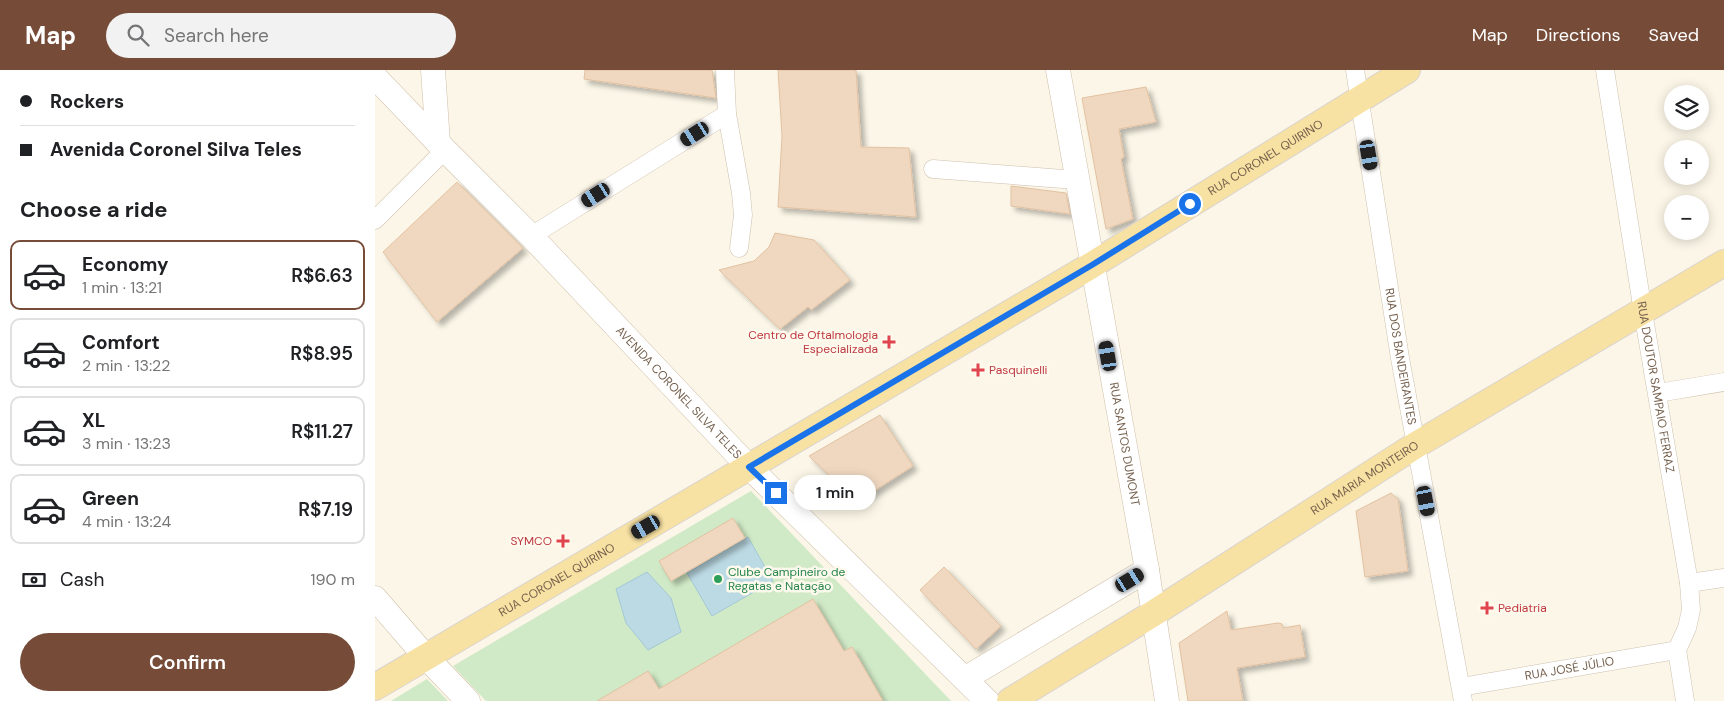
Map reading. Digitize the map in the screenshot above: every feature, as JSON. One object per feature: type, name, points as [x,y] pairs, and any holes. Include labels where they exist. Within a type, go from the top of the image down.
[{"type":"main road","points":[[433,70],[442,147]]},
{"type":"main road","name":"RUA SANTOS DUMONT","points":[[1057,70],[1147,570],[1167,701]]},
{"type":"main road","name":"RUA CORONEL QUIRINO","points":[[375,687],[1092,265],[1407,70]]},
{"type":"main road","name":"AVENIDA CORONEL SILVA TELES","points":[[375,77],[531,236],[749,467],[966,678],[987,701]]},
{"type":"main road","name":"RUA MARIA MONTEIRO","points":[[1009,701],[1154,613],[1416,445],[1724,263]]},
{"type":"main road","points":[[966,678],[1147,570]]},
{"type":"main road","points":[[375,598],[425,656],[468,701]]},
{"type":"street","points":[[725,70],[727,114],[743,215],[739,248]]},
{"type":"street","name":"RUA DOS BANDEIRANTES","points":[[1355,70],[1416,445],[1462,694]]},
{"type":"street","name":"RUA DOUTOR SAMPAIO FERRAZ","points":[[1605,70],[1643,312],[1689,583],[1689,619],[1677,650]]},
{"type":"street","points":[[531,236],[727,114]]},
{"type":"street","points":[[375,220],[442,147]]},
{"type":"street","points":[[933,168],[1076,180]]},
{"type":"street","points":[[1658,394],[1724,382]]},
{"type":"street","points":[[1689,583],[1724,578]]},
{"type":"street","points":[[1677,650],[1685,701]]},
{"type":"street","name":"RUA JOSÉ JÚLIO","points":[[1462,694],[1677,650]]},
{"type":"green space","name":"Clube Campineiro de Regatas e Natação","points":[[751,491],[951,701],[486,701],[453,666]]},
{"type":"green space","points":[[427,679],[448,701],[391,701]]},
{"type":"water","points":[[748,537],[773,581],[712,616],[687,573]]},
{"type":"water","points":[[647,572],[671,598],[681,632],[648,650],[626,623],[616,589]]},
{"type":"building","points":[[585,70],[712,70],[716,98],[584,79]]},
{"type":"building","points":[[778,70],[856,70],[861,147],[909,148],[916,217],[778,207],[782,136]]},
{"type":"building","points":[[1146,87],[1156,122],[1119,129],[1124,157],[1121,159],[1133,219],[1106,229],[1082,98]]},
{"type":"building","points":[[457,182],[523,248],[437,322],[383,252]]},
{"type":"building","points":[[1011,186],[1066,193],[1070,214],[1011,206]]},
{"type":"building","points":[[775,233],[814,240],[850,280],[811,310],[808,307],[780,329],[719,270],[754,261],[769,247]]},
{"type":"building","points":[[880,415],[913,466],[857,502],[809,456]]},
{"type":"building","points":[[1391,493],[1398,499],[1408,571],[1365,577],[1356,511]]},
{"type":"building","points":[[733,518],[745,538],[671,581],[659,561]]},
{"type":"building","points":[[944,567],[1001,626],[976,649],[920,590]]},
{"type":"building","points":[[813,599],[844,651],[852,647],[883,701],[597,701],[648,671],[659,689]]},
{"type":"building","points":[[1227,611],[1231,630],[1278,623],[1282,624],[1283,628],[1300,625],[1305,657],[1237,668],[1243,701],[1188,701],[1179,643]]},
{"type":"place","name":"Centro de Oftalmologia Especializada","points":[[889,342]]},
{"type":"place","name":"Pasquinelli","points":[[978,370]]},
{"type":"place","name":"SYMCO","points":[[563,541]]},
{"type":"place","name":"Clube Campineiro de Regatas e Natação","points":[[718,579]]},
{"type":"place","name":"Pediatria","points":[[1487,608]]},
{"type":"route","points":[[776,493],[749,467],[1026,302],[1092,265],[1190,204]]}]
